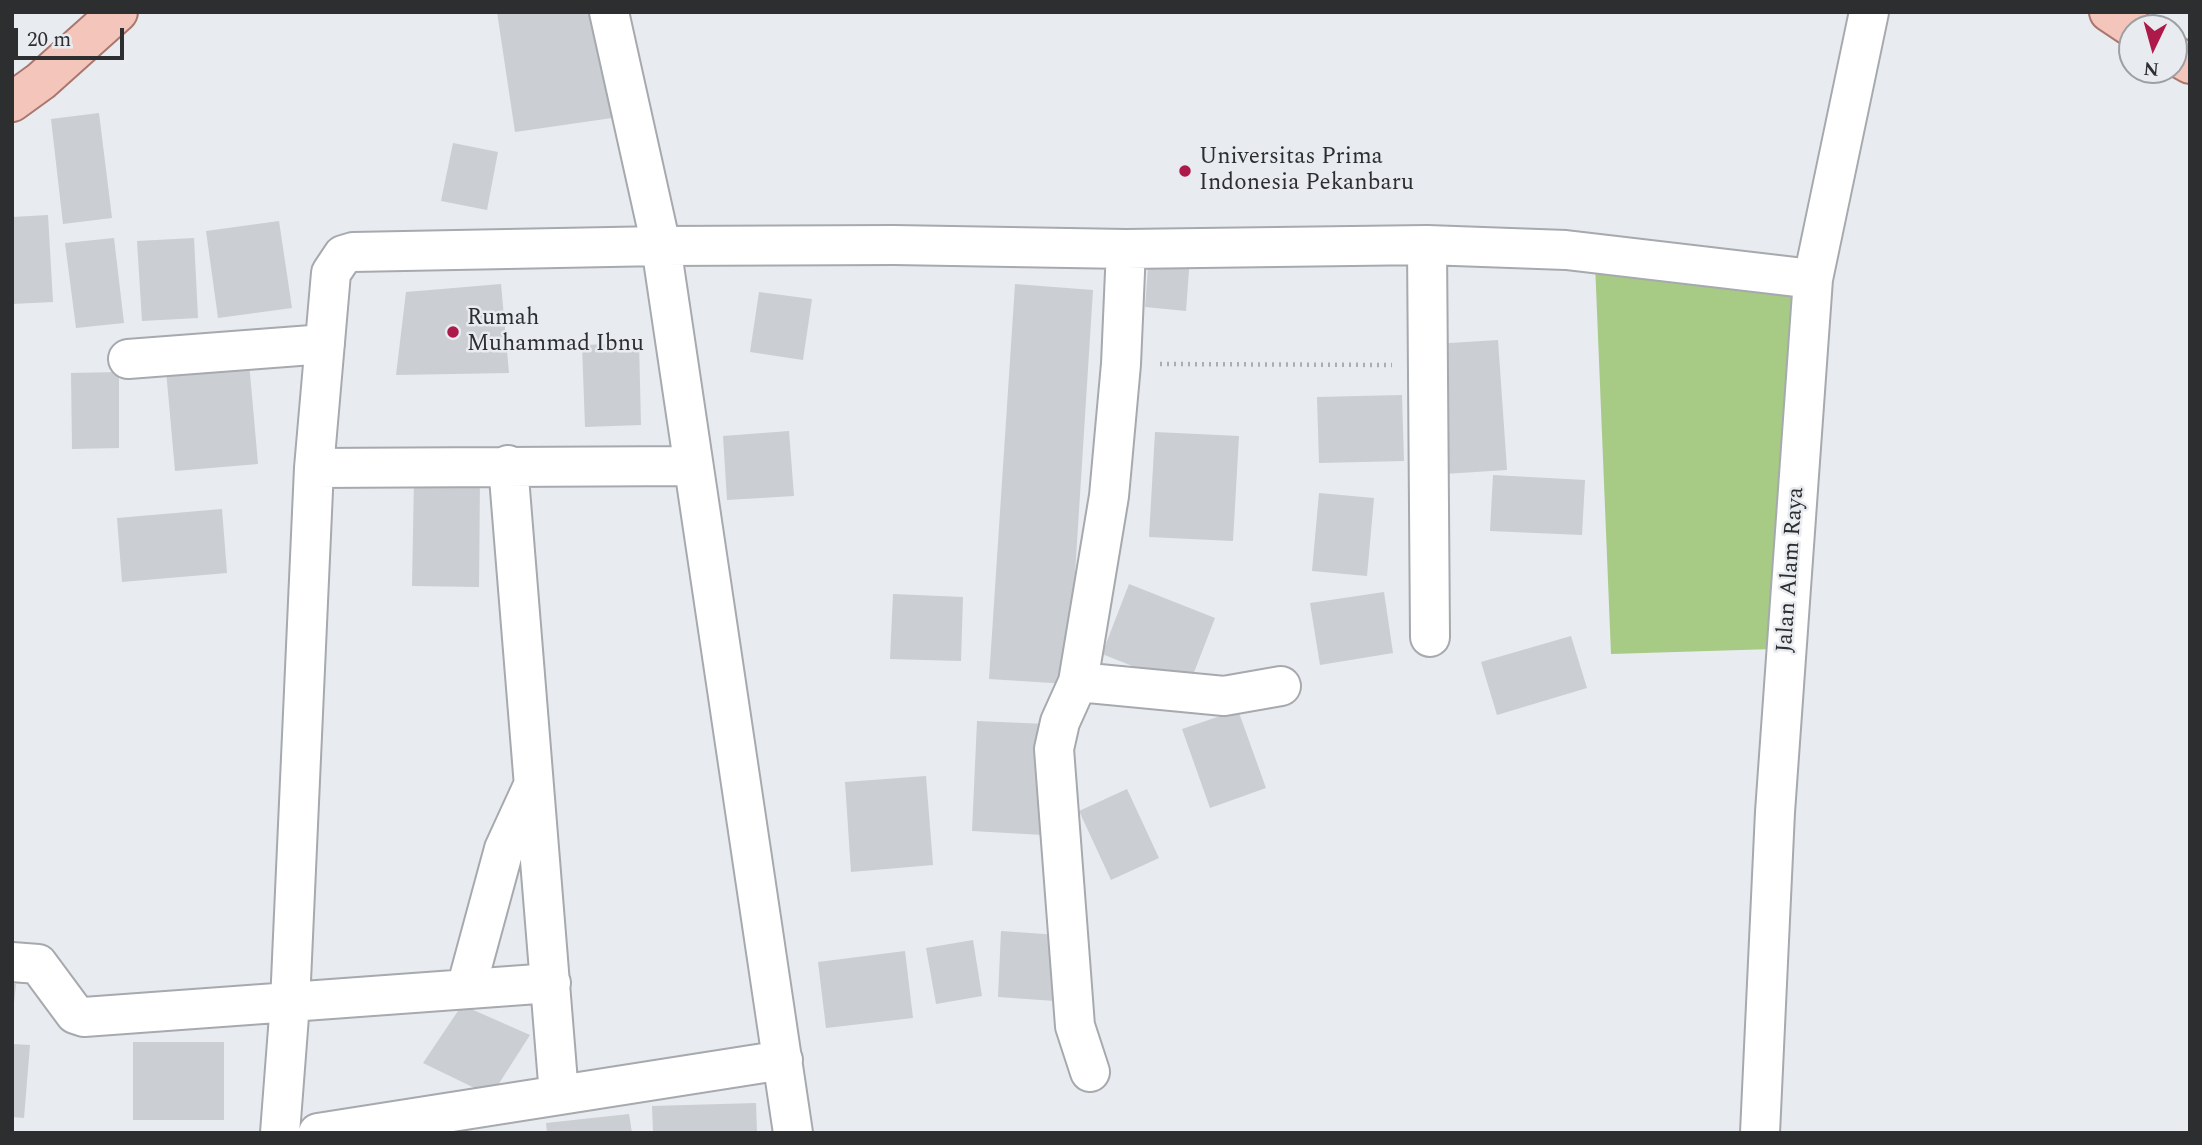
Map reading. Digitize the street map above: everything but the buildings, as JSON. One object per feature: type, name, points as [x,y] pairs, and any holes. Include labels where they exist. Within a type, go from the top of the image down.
[{"type":"main road","points":[[12,102],[41,81],[118,12]]},
{"type":"street","points":[[609,12],[661,246],[793,1133]]},
{"type":"street","name":"Jalan Alam Raya","points":[[1760,1133],[1775,813],[1813,279],[1869,12]]},
{"type":"street","points":[[280,1133],[290,1003],[314,468],[331,273],[339,258],[353,252],[661,246],[894,245],[1126,249],[1427,245],[1566,250],[1813,279]]},
{"type":"street","points":[[1427,245],[1430,637]]},
{"type":"street","points":[[1090,1072],[1075,1026],[1054,778],[1054,749],[1060,722],[1078,682],[1109,496],[1121,363],[1126,249]]},
{"type":"street","points":[[128,359],[325,344]]},
{"type":"street","points":[[508,465],[559,1095]]},
{"type":"street","points":[[314,468],[693,466]]},
{"type":"street","points":[[1078,682],[1224,696],[1281,686]]},
{"type":"street","points":[[466,989],[504,849],[533,786]]},
{"type":"street","points":[[12,962],[38,964],[75,1014],[84,1017],[551,983]]},
{"type":"street","points":[[318,1133],[783,1060]]},
{"type":"path","points":[[1121,363],[1428,365]]},
{"type":"green space","points":[[1595,263],[1793,286],[1773,649],[1611,654]]},
{"type":"place","name":"Universitas Prima Indonesia Pekanbaru","points":[[1185,171]]},
{"type":"place","name":"Rumah Muhammad Ibnu","points":[[453,332]]}]
